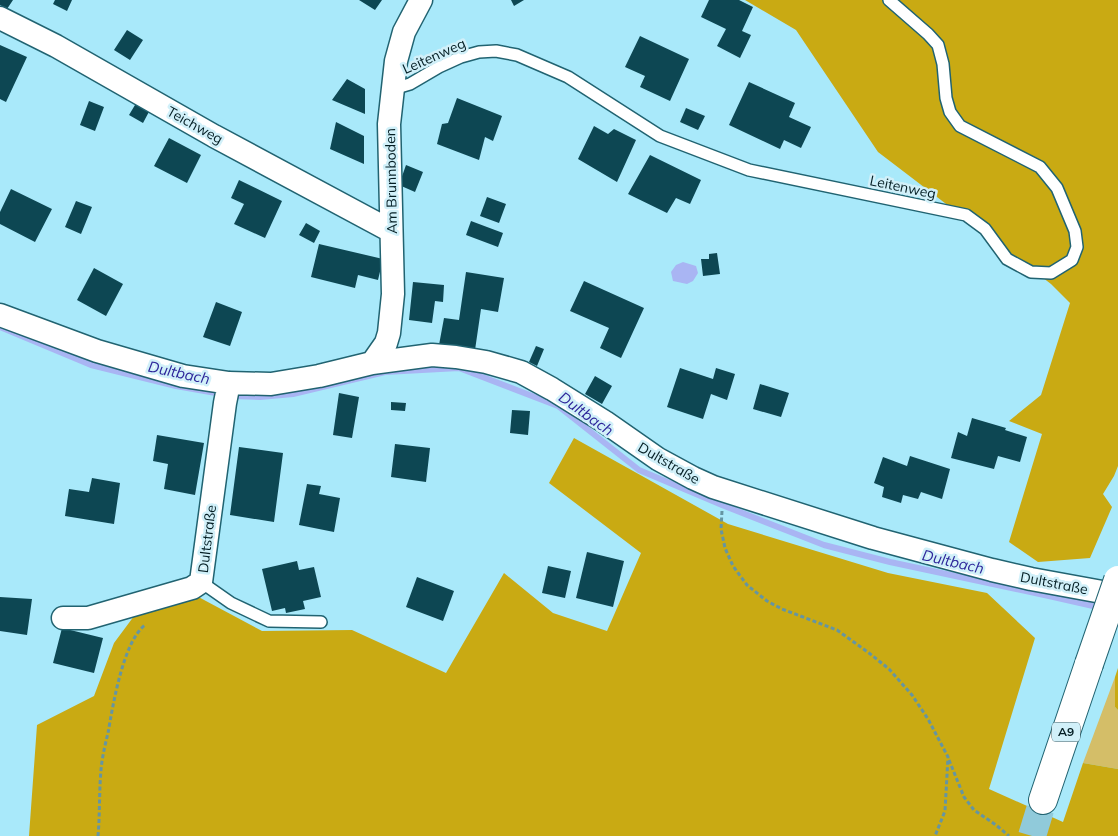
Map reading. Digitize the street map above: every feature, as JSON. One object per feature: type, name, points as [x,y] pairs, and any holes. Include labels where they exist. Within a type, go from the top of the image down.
[{"type":"highway","name":"A9","points":[[1043,800],[1118,580]]},
{"type":"street","name":"Am Brunnboden","points":[[372,363],[386,343],[389,334],[393,294],[389,124],[396,61],[404,32],[421,0]]},
{"type":"street","name":"Teichweg","points":[[0,18],[56,46],[214,136],[392,231]]},
{"type":"street","name":"Dultstraße","points":[[0,315],[96,351],[183,376],[227,392],[319,376],[372,363],[432,355],[456,357],[506,367],[552,388],[658,459],[693,478],[713,486],[873,538],[1031,579],[1118,595]]},
{"type":"street","name":"Dultstraße","points":[[63,618],[88,618],[192,588],[201,582],[227,392]]},
{"type":"lane","name":"Leitenweg","points":[[393,89],[410,84],[460,57],[479,52],[496,51],[517,56],[568,77],[660,136],[741,167],[966,215],[985,229],[1007,259],[1031,272],[1051,273],[1072,260],[1077,247],[1075,231],[1057,188],[1040,167],[960,126],[950,112],[946,98],[943,64],[938,46],[928,34],[889,0]]},
{"type":"lane","points":[[201,582],[231,603],[269,621],[321,622]]},
{"type":"path","points":[[722,505],[721,529],[725,548],[733,566],[747,585],[774,605],[837,630],[882,664],[912,695],[928,719],[948,757],[964,797],[974,810],[1009,836]]},
{"type":"path","points":[[98,836],[101,768],[118,681],[131,644],[141,628],[148,623]]},
{"type":"path","points":[[935,836],[945,811],[948,757]]},
{"type":"shaded area","points":[[745,0],[1118,0],[1118,466],[1103,494],[1112,507],[1090,558],[1038,562],[1009,542],[1042,434],[1009,421],[1041,395],[1070,303],[1051,284],[878,152],[796,30]]},
{"type":"shaded area","points":[[574,438],[728,524],[888,573],[987,593],[1035,638],[989,789],[1063,822],[1083,763],[1118,769],[1118,836],[29,836],[37,725],[94,696],[114,643],[140,608],[191,593],[262,631],[352,630],[446,673],[504,573],[553,613],[607,631],[641,553],[549,483]]},
{"type":"shaded area","points":[[1118,668],[1118,710],[1115,707],[1115,677]]},
{"type":"shaded area","points":[[1115,677],[1115,707],[1118,710],[1118,769],[1083,763]]},
{"type":"water","points":[[683,262],[696,266],[698,273],[693,281],[687,284],[673,281],[671,272],[676,265]]},
{"type":"building","points":[[0,0],[13,0],[7,9],[0,5]]},
{"type":"building","points":[[55,0],[72,0],[67,11],[53,4]]},
{"type":"building","points":[[359,0],[382,0],[375,10]]},
{"type":"building","points":[[511,0],[524,0],[514,6]]},
{"type":"building","points":[[709,0],[739,0],[753,7],[742,31],[751,35],[740,58],[717,46],[726,29],[701,17]]},
{"type":"building","points":[[127,30],[143,40],[130,60],[114,50]]},
{"type":"building","points":[[640,36],[689,59],[670,101],[640,87],[645,76],[625,67]]},
{"type":"building","points":[[0,45],[27,57],[6,102],[0,99]]},
{"type":"building","points":[[347,79],[365,89],[365,114],[332,100]]},
{"type":"building","points":[[749,82],[795,103],[789,117],[811,127],[801,148],[784,140],[780,149],[729,125]]},
{"type":"building","points":[[457,98],[502,116],[493,141],[485,137],[479,160],[437,144],[442,124],[448,123]]},
{"type":"building","points":[[138,100],[151,108],[143,123],[129,115]]},
{"type":"building","points":[[89,101],[104,107],[95,131],[80,125]]},
{"type":"building","points":[[686,108],[705,116],[698,130],[680,122]]},
{"type":"building","points":[[336,122],[364,136],[364,164],[330,149]]},
{"type":"building","points":[[594,126],[608,134],[614,129],[636,140],[617,182],[578,159]]},
{"type":"building","points":[[169,138],[201,155],[187,183],[154,166]]},
{"type":"building","points":[[650,155],[701,180],[690,204],[676,198],[667,213],[628,194]]},
{"type":"building","points":[[406,165],[423,172],[415,192],[399,185]]},
{"type":"building","points":[[239,180],[282,201],[265,238],[234,224],[244,204],[231,198]]},
{"type":"building","points":[[11,189],[52,209],[35,242],[0,224],[0,212]]},
{"type":"building","points":[[487,197],[506,204],[499,223],[480,216]]},
{"type":"building","points":[[76,201],[92,207],[81,234],[65,227]]},
{"type":"building","points":[[471,221],[503,233],[498,247],[466,235]]},
{"type":"building","points":[[306,223],[320,231],[314,243],[299,235]]},
{"type":"building","points":[[319,244],[383,259],[378,280],[358,275],[355,288],[311,277]]},
{"type":"building","points":[[717,253],[720,274],[703,276],[701,259],[709,259],[709,254]]},
{"type":"building","points":[[94,268],[123,284],[106,316],[77,300]]},
{"type":"building","points":[[466,272],[504,278],[498,312],[481,309],[475,350],[439,345],[444,318],[459,320]]},
{"type":"building","points":[[584,281],[644,308],[621,358],[600,348],[609,328],[570,311]]},
{"type":"building","points":[[413,282],[444,285],[443,302],[435,301],[432,323],[409,320]]},
{"type":"building","points":[[216,302],[242,312],[230,346],[203,337]]},
{"type":"building","points":[[536,346],[544,349],[537,366],[529,362]]},
{"type":"building","points":[[680,368],[713,379],[716,368],[735,374],[727,400],[711,394],[703,419],[667,407]]},
{"type":"building","points":[[595,376],[612,386],[602,404],[585,394]]},
{"type":"building","points":[[760,384],[789,393],[781,417],[753,409]]},
{"type":"building","points":[[339,393],[359,397],[352,438],[333,435]]},
{"type":"building","points":[[391,402],[406,403],[405,411],[391,410]]},
{"type":"building","points":[[512,410],[530,411],[528,435],[510,433]]},
{"type":"building","points":[[972,418],[1006,428],[1005,430],[1027,437],[1020,462],[998,456],[994,469],[951,458],[958,432],[967,436]]},
{"type":"building","points":[[157,435],[204,443],[195,495],[164,489],[168,464],[153,461]]},
{"type":"building","points":[[395,444],[430,448],[426,482],[391,477]]},
{"type":"building","points":[[239,447],[283,453],[274,522],[230,515]]},
{"type":"building","points":[[910,456],[950,469],[942,499],[921,492],[918,499],[903,495],[901,503],[882,497],[884,487],[874,483],[883,457],[907,466]]},
{"type":"building","points":[[92,478],[120,483],[114,524],[65,516],[69,489],[89,492]]},
{"type":"building","points":[[307,484],[321,486],[319,494],[340,498],[334,532],[299,525]]},
{"type":"building","points":[[587,552],[624,561],[613,607],[576,598]]},
{"type":"building","points":[[297,561],[299,570],[314,567],[321,597],[303,601],[305,609],[286,613],[285,608],[272,611],[262,569]]},
{"type":"building","points":[[548,566],[571,571],[565,598],[542,593]]},
{"type":"building","points":[[417,577],[454,591],[443,621],[406,607]]},
{"type":"building","points":[[0,597],[32,599],[27,635],[0,631]]},
{"type":"building","points":[[62,628],[103,638],[94,673],[53,663]]},
{"type":"waterway","name":"Dultbach","points":[[0,327],[91,365],[176,386],[233,396],[260,397],[293,394],[385,372],[459,368],[558,406],[639,470],[824,545],[890,562],[1102,608]]},
{"type":"tunnel","points":[[1032,836],[1043,800]]}]
